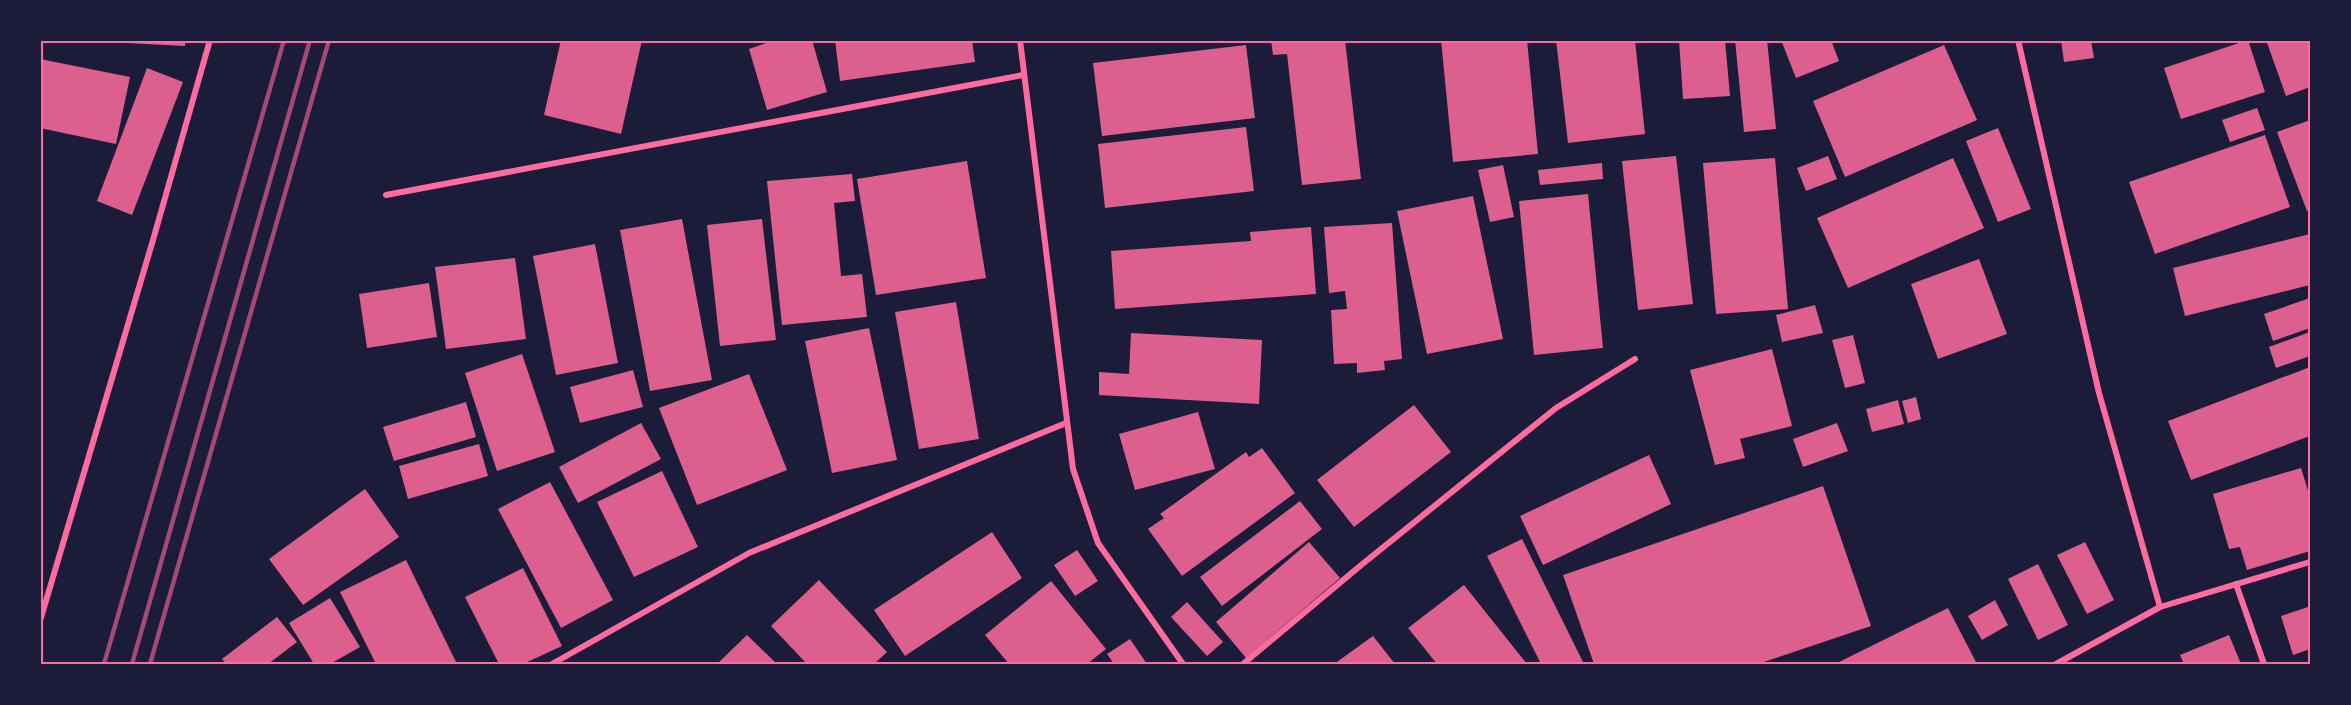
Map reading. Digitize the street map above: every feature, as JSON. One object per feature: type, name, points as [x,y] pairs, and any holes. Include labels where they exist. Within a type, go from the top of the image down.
[{"type":"street","points":[[40,621],[210,40]]},
{"type":"street","points":[[1020,40],[1073,469],[1098,543],[1183,664]]},
{"type":"street","points":[[2018,40],[2099,393],[2160,608]]},
{"type":"street","points":[[386,195],[1023,75]]},
{"type":"street","points":[[1243,664],[1556,408],[1635,359]]},
{"type":"street","points":[[552,664],[749,554],[1066,423]]},
{"type":"street","points":[[2056,664],[2160,608],[2310,562]]},
{"type":"street","points":[[2236,584],[2264,664]]},
{"type":"building","points":[[107,40],[185,40],[185,46],[107,42]]},
{"type":"building","points":[[561,40],[642,40],[621,134],[544,115]]},
{"type":"building","points":[[775,40],[812,40],[827,92],[767,110],[749,49]]},
{"type":"building","points":[[835,40],[972,40],[975,62],[840,81]]},
{"type":"building","points":[[1271,40],[1345,40],[1361,179],[1302,185],[1287,54],[1273,55]]},
{"type":"building","points":[[1441,40],[1527,40],[1538,154],[1453,162]]},
{"type":"building","points":[[1556,40],[1635,40],[1645,134],[1568,143]]},
{"type":"building","points":[[1679,40],[1725,40],[1730,96],[1683,99]]},
{"type":"building","points":[[1735,40],[1767,40],[1776,129],[1744,132]]},
{"type":"building","points":[[1781,40],[1831,40],[1839,61],[1796,78]]},
{"type":"building","points":[[2061,40],[2091,40],[2094,58],[2064,62]]},
{"type":"building","points":[[2248,40],[2265,92],[2181,119],[2164,68]]},
{"type":"building","points":[[2266,40],[2310,40],[2310,87],[2286,96]]},
{"type":"building","points":[[1246,45],[1255,118],[1102,136],[1093,63]]},
{"type":"building","points":[[1944,45],[1977,120],[1845,177],[1813,101]]},
{"type":"building","points":[[40,59],[130,77],[116,144],[40,128]]},
{"type":"building","points":[[147,68],[183,82],[132,215],[97,201]]},
{"type":"building","points":[[2257,108],[2265,130],[2230,142],[2222,120]]},
{"type":"building","points":[[2310,120],[2310,210],[2307,211],[2277,132]]},
{"type":"building","points":[[1246,127],[1254,191],[1105,208],[1098,144]]},
{"type":"building","points":[[1998,128],[2031,209],[1998,222],[1966,141]]},
{"type":"building","points":[[2265,135],[2290,207],[2155,254],[2129,182]]},
{"type":"building","points":[[1676,156],[1693,304],[1638,310],[1622,161]]},
{"type":"building","points":[[1828,156],[1837,179],[1806,191],[1797,168]]},
{"type":"building","points":[[1775,158],[1788,309],[1716,314],[1703,163]]},
{"type":"building","points":[[1953,158],[1984,228],[1848,288],[1817,218]]},
{"type":"building","points":[[967,161],[986,278],[876,295],[857,179]]},
{"type":"building","points":[[1602,163],[1603,179],[1540,185],[1538,170]]},
{"type":"building","points":[[1503,165],[1514,217],[1490,222],[1478,170]]},
{"type":"building","points":[[852,174],[855,201],[834,203],[841,276],[862,274],[867,317],[782,325],[767,181]]},
{"type":"building","points":[[1588,194],[1603,348],[1534,355],[1519,201]]},
{"type":"building","points":[[1473,196],[1503,339],[1427,354],[1397,211]]},
{"type":"building","points":[[682,219],[712,380],[650,391],[620,230]]},
{"type":"building","points":[[762,219],[776,340],[720,346],[707,225]]},
{"type":"building","points":[[1392,223],[1402,359],[1384,361],[1385,370],[1357,373],[1357,363],[1334,364],[1331,310],[1347,309],[1345,291],[1329,293],[1324,227]]},
{"type":"building","points":[[1311,227],[1316,294],[1115,309],[1111,251],[1251,241],[1250,232]]},
{"type":"building","points":[[2310,234],[2310,285],[2185,316],[2173,268]]},
{"type":"building","points":[[595,244],[618,363],[556,375],[533,256]]},
{"type":"building","points":[[515,258],[526,339],[446,349],[435,267]]},
{"type":"building","points":[[1979,259],[2007,334],[1938,359],[1911,284]]},
{"type":"building","points":[[429,283],[437,337],[367,348],[359,294]]},
{"type":"building","points":[[2310,298],[2310,328],[2273,341],[2264,314]]},
{"type":"building","points":[[956,302],[979,439],[919,449],[895,312]]},
{"type":"building","points":[[1815,305],[1823,333],[1782,342],[1776,315]]},
{"type":"building","points":[[869,328],[897,460],[832,473],[805,341]]},
{"type":"building","points":[[2310,332],[2310,356],[2276,368],[2269,347]]},
{"type":"building","points":[[1131,333],[1262,340],[1259,404],[1099,395],[1099,372],[1129,374]]},
{"type":"building","points":[[1853,335],[1865,383],[1845,388],[1832,340]]},
{"type":"building","points":[[1772,349],[1792,426],[1740,439],[1745,458],[1715,465],[1690,370]]},
{"type":"building","points":[[522,354],[555,452],[497,471],[465,373]]},
{"type":"building","points":[[2310,367],[2310,436],[2191,480],[2168,421]]},
{"type":"building","points":[[633,370],[643,407],[580,423],[570,387]]},
{"type":"building","points":[[749,374],[787,470],[697,505],[659,408]]},
{"type":"building","points":[[1916,397],[1921,419],[1908,423],[1902,401]]},
{"type":"building","points":[[1898,400],[1904,424],[1872,432],[1866,409]]},
{"type":"building","points":[[466,402],[476,437],[394,461],[383,427]]},
{"type":"building","points":[[1414,405],[1451,452],[1354,527],[1317,480]]},
{"type":"building","points":[[1198,412],[1215,469],[1135,490],[1119,434]]},
{"type":"building","points":[[641,423],[661,459],[578,503],[559,467]]},
{"type":"building","points":[[1837,423],[1848,451],[1803,467],[1793,439]]},
{"type":"building","points":[[479,444],[488,476],[408,499],[399,466]]},
{"type":"building","points":[[1262,448],[1295,493],[1182,576],[1148,529],[1164,518],[1160,514],[1246,452],[1249,457]]},
{"type":"building","points":[[1649,455],[1671,504],[1543,565],[1520,516]]},
{"type":"building","points":[[2301,468],[2310,497],[2310,551],[2247,570],[2240,547],[2229,549],[2213,494]]},
{"type":"building","points":[[662,471],[698,547],[634,577],[597,502]]},
{"type":"building","points":[[550,482],[613,600],[561,628],[498,509]]},
{"type":"building","points":[[1823,486],[1871,626],[1758,664],[1594,664],[1563,575]]},
{"type":"building","points":[[365,489],[399,537],[303,605],[269,559]]},
{"type":"building","points":[[1300,501],[1322,529],[1222,606],[1200,577]]},
{"type":"building","points":[[992,532],[1022,578],[905,656],[874,610]]},
{"type":"building","points":[[1522,539],[1584,664],[1541,664],[1487,556]]},
{"type":"building","points":[[1309,542],[1340,578],[1246,658],[1216,622]]},
{"type":"building","points":[[2085,542],[2114,600],[2087,614],[2057,555]]},
{"type":"building","points":[[1077,550],[1098,581],[1075,596],[1054,565]]},
{"type":"building","points":[[406,560],[457,664],[376,664],[340,592]]},
{"type":"building","points":[[2038,564],[2068,625],[2038,640],[2008,579]]},
{"type":"building","points":[[523,568],[562,646],[523,664],[499,664],[465,597]]},
{"type":"building","points":[[819,580],[887,652],[874,664],[807,664],[771,626]]},
{"type":"building","points":[[1051,581],[1106,649],[1087,664],[1009,664],[985,635]]},
{"type":"building","points":[[1464,585],[1527,664],[1437,664],[1408,628]]},
{"type":"building","points":[[330,598],[360,647],[330,664],[314,664],[289,623]]},
{"type":"building","points":[[1995,600],[2008,625],[1982,640],[1968,616]]},
{"type":"building","points":[[1187,602],[1223,642],[1207,656],[1171,617]]},
{"type":"building","points":[[2308,607],[2310,649],[2293,655],[2281,616]]},
{"type":"building","points":[[1948,608],[1977,664],[1835,664]]},
{"type":"building","points":[[277,617],[297,642],[268,664],[226,664],[222,659]]},
{"type":"building","points":[[747,635],[777,664],[717,664]]},
{"type":"building","points":[[2229,635],[2241,664],[2184,664],[2180,655]]},
{"type":"building","points":[[1373,636],[1395,664],[1334,664]]},
{"type":"building","points":[[1130,639],[1147,664],[1114,664],[1107,654]]},
{"type":"railway","points":[[104,664],[284,40]]},
{"type":"railway","points":[[132,664],[310,40]]},
{"type":"railway","points":[[150,664],[329,40]]}]
